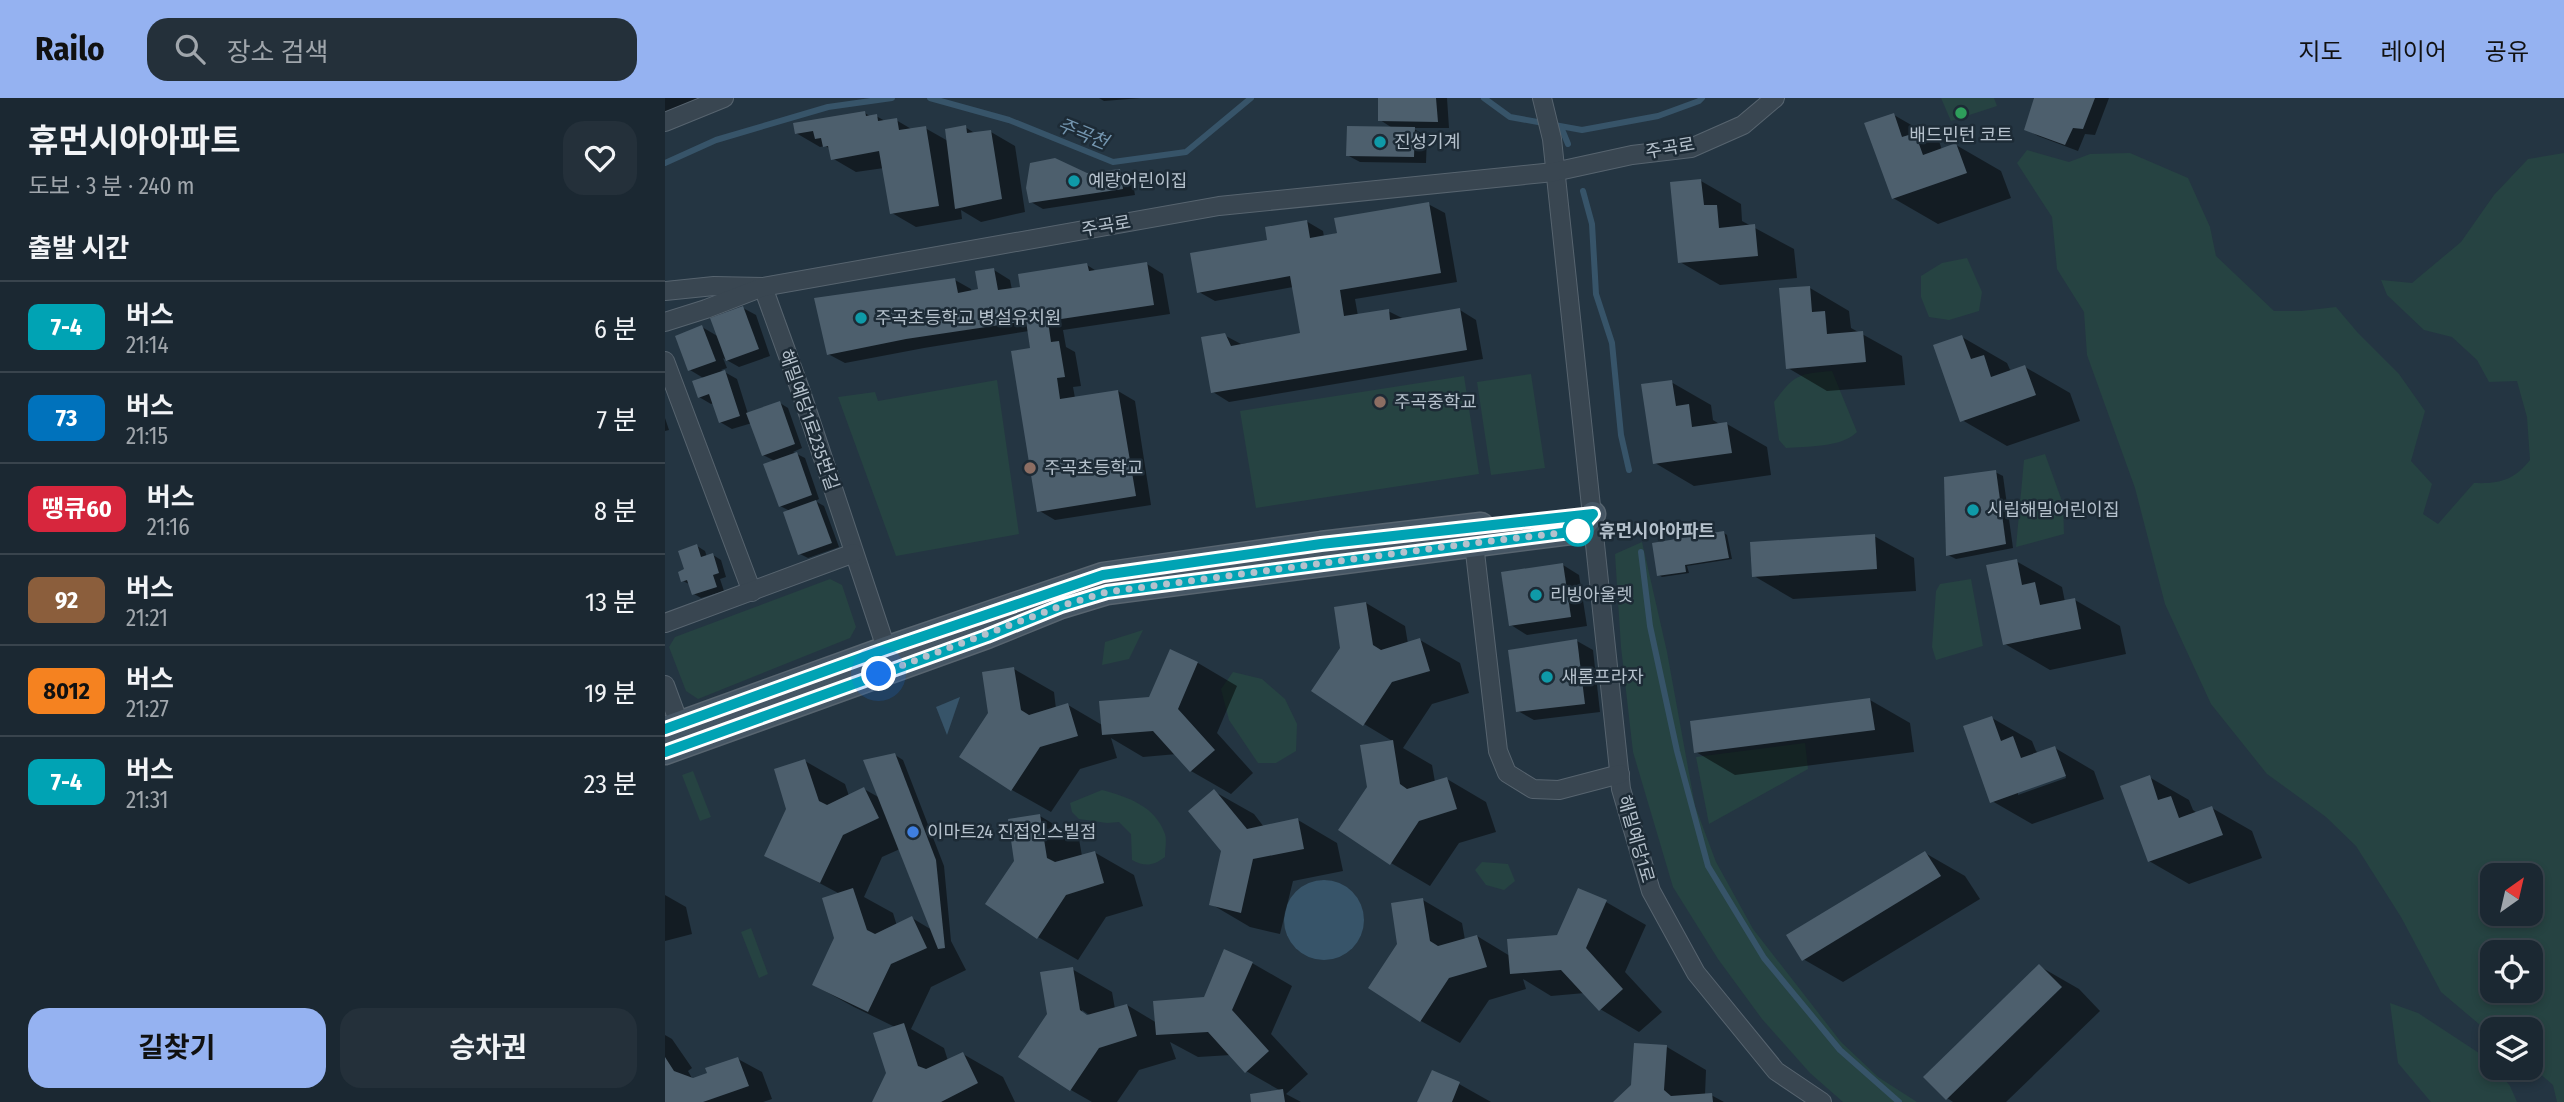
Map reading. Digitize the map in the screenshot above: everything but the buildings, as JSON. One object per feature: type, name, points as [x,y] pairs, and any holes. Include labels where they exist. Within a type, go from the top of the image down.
[{"type":"street","points":[[665,122],[724,98]]},
{"type":"street","points":[[665,685],[672,726],[1107,592],[1473,534],[1578,531],[1593,514],[1552,139],[1542,98]]},
{"type":"street","name":"주곡로","points":[[665,321],[706,309],[763,286],[1219,206],[1554,172],[1632,155],[1692,148],[1742,125],[1775,98]]},
{"type":"street","points":[[665,290],[763,286]]},
{"type":"street","name":"해밀예당1로235번길","points":[[763,286],[889,659]]},
{"type":"street","points":[[665,361],[752,592]]},
{"type":"street","name":"해밀예당1로","points":[[1593,514],[1621,789],[1651,891],[1696,973],[1776,1071],[1822,1102]]},
{"type":"street","points":[[1473,534],[1498,751],[1507,773],[1532,789],[1559,790],[1620,774]]},
{"type":"street","points":[[665,623],[855,553]]},
{"type":"street","points":[[665,752],[889,659]]},
{"type":"green space","name":"배드민턴 코트","points":[[1941,98],[1994,98],[1997,106],[1951,121]]},
{"type":"green space","points":[[2027,150],[2069,162],[2090,154],[2130,153],[2188,178],[2210,227],[2216,256],[2274,311],[2336,307],[2399,374],[2425,411],[2411,461],[2432,484],[2423,514],[2438,524],[2474,483],[2491,483],[2506,479],[2530,460],[2527,417],[2517,381],[2489,382],[2477,360],[2452,337],[2424,330],[2387,295],[2381,280],[2412,283],[2461,242],[2494,195],[2528,159],[2564,153],[2564,1102],[2557,1102],[2553,1085],[2543,1076],[2543,1017],[2480,1017],[2480,1025],[2441,992],[2401,917],[2356,846],[2326,817],[2267,774],[2211,704],[2165,604],[2135,488],[2087,355],[2084,312],[2057,269],[2052,217],[2017,163]]},
{"type":"green space","points":[[1967,258],[1982,292],[1979,311],[1949,320],[1929,317],[1921,297],[1921,276],[1942,263]]},
{"type":"green space","points":[[1832,371],[1857,432],[1833,444],[1786,448],[1779,440],[1774,402],[1798,377]]},
{"type":"green space","points":[[1531,374],[1545,468],[1491,475],[1477,382]]},
{"type":"green space","points":[[1464,376],[1479,474],[1256,508],[1240,411]]},
{"type":"green space","points":[[997,380],[1019,534],[896,556],[838,397],[875,392],[878,401]]},
{"type":"green space","points":[[2045,454],[2063,504],[2064,534],[2016,547],[2024,460]]},
{"type":"green space","points":[[1642,542],[1667,652],[1695,806],[1716,862],[1753,929],[1841,1042],[1878,1077],[1917,1102],[1843,1102],[1810,1073],[1762,1019],[1718,959],[1673,887],[1633,752],[1621,647],[1615,554]]},
{"type":"green space","points":[[830,579],[842,585],[856,627],[850,638],[698,699],[686,691],[669,647],[675,637]]},
{"type":"green space","points":[[1971,579],[1983,646],[1936,660],[1932,647],[1936,591],[1940,584]]},
{"type":"green space","points":[[1143,630],[1129,659],[1102,665],[1105,642]]},
{"type":"green space","points":[[1233,672],[1262,679],[1285,699],[1297,724],[1296,751],[1276,763],[1258,763],[1229,720],[1221,689]]},
{"type":"green space","points":[[1805,743],[1808,769],[1709,824],[1696,757]]},
{"type":"green space","points":[[693,771],[711,817],[700,821],[682,775]]},
{"type":"green space","points":[[1102,790],[1131,800],[1155,816],[1165,834],[1165,857],[1149,864],[1132,860],[1131,834],[1119,822],[1079,819],[1072,812],[1070,803]]},
{"type":"green space","points":[[1482,862],[1508,864],[1515,881],[1504,890],[1486,885],[1475,870]]},
{"type":"green space","points":[[751,928],[768,974],[759,978],[741,932]]},
{"type":"green space","points":[[2390,1003],[2418,1013],[2480,1054],[2480,1080],[2505,1080],[2517,1102],[2431,1102],[2398,1063]]},
{"type":"water","points":[[960,697],[947,735],[936,707]]},
{"type":"water","points":[[1316,880],[1332,880],[1353,891],[1364,912],[1364,928],[1353,949],[1332,960],[1316,960],[1302,954],[1290,942],[1284,928],[1284,912],[1290,898],[1302,886]]},
{"type":"waterway","name":"주곡천","points":[[665,163],[716,140],[828,107],[892,98]]},
{"type":"waterway","name":"주곡천","points":[[930,98],[1009,120],[1113,162],[1186,152],[1251,98]]},
{"type":"waterway","name":"주곡천","points":[[1484,98],[1510,117],[1582,130],[1658,116],[1702,98]]},
{"type":"waterway","points":[[1561,127],[1568,144]]},
{"type":"waterway","points":[[1583,191],[1592,224],[1596,294],[1612,343],[1621,435],[1629,470]]},
{"type":"waterway","points":[[1641,552],[1650,626],[1677,751],[1708,866],[1764,958],[1840,1050],[1899,1102]]},
{"type":"bus line","name":"7-4","points":[[665,729],[957,624],[1103,575],[1321,544],[1573,514],[1593,514],[1578,531],[1107,592],[1061,606],[987,636],[665,752]]},
{"type":"place","name":"배드민턴 코트","points":[[1961,113]]},
{"type":"place","name":"진성기계","points":[[1380,142]]},
{"type":"place","name":"예랑어린이집","points":[[1074,181]]},
{"type":"place","name":"주곡초등학교 병설유치원","points":[[861,318]]},
{"type":"place","name":"주곡중학교","points":[[1380,402]]},
{"type":"place","name":"주곡초등학교","points":[[1030,468]]},
{"type":"place","name":"시립해밀어린이집","points":[[1973,510]]},
{"type":"place","name":"휴먼시아아파트","points":[[1578,531]]},
{"type":"place","name":"리빙아울렛","points":[[1536,595]]},
{"type":"place","name":"새롬프라자","points":[[1547,677]]},
{"type":"place","name":"이마트24 진접인스빌점","points":[[913,832]]},
{"type":"route","points":[[879,674],[987,636],[1061,606],[1107,592],[1578,531]]}]
